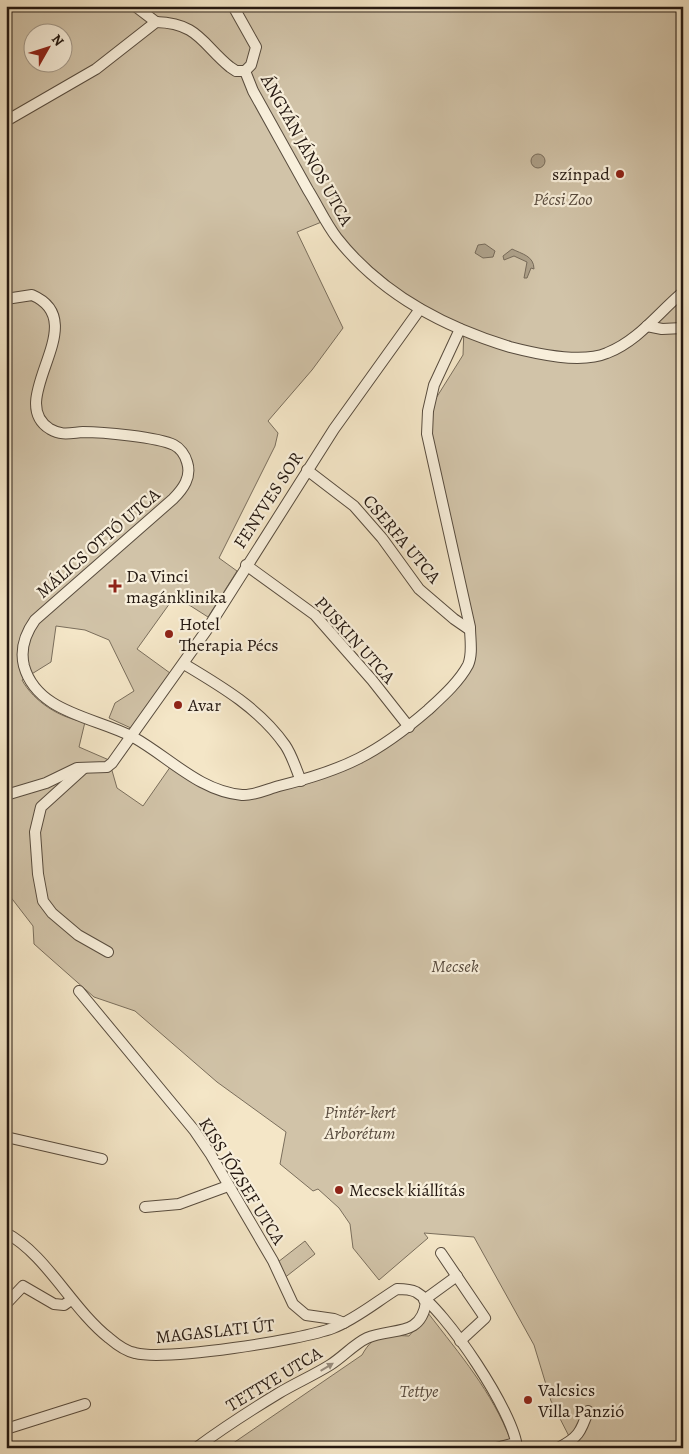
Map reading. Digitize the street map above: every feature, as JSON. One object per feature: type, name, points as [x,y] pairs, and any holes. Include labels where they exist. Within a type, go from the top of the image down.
[{"type":"street","points":[[6,121],[96,69],[156,22],[135,6]]},
{"type":"street","points":[[233,6],[256,48],[251,65],[245,71]]},
{"type":"street","name":"ÁNGYÁN JÁNOS UTCA","points":[[156,22],[186,28],[195,32],[230,67],[236,71],[245,71],[249,84],[269,121],[337,238],[386,287],[420,309],[460,329],[524,351],[553,356],[578,357],[605,354],[631,341],[683,292]]},
{"type":"street","name":"MÁLICS OTTÓ UTCA","points":[[6,299],[32,295],[49,306],[56,318],[55,335],[45,362],[39,389],[37,408],[44,424],[62,435],[85,432],[162,440],[179,448],[187,462],[187,480],[180,493],[40,616],[30,627],[24,642],[23,662],[27,678],[44,698],[132,737],[204,784],[222,791],[244,795],[341,768],[374,751],[409,728],[444,696],[468,664],[470,630],[427,434],[428,411],[434,385],[460,329]]},
{"type":"street","name":"FENYVES SOR","points":[[67,778],[85,767],[107,767],[132,737],[184,664],[338,423],[420,309]]},
{"type":"street","points":[[647,326],[662,330],[683,328]]},
{"type":"street","name":"CSERFA UTCA","points":[[308,470],[354,506],[382,538],[420,589],[454,619],[470,630]]},
{"type":"street","name":"PUSKIN UTCA","points":[[246,565],[315,615],[372,680],[409,728]]},
{"type":"street","points":[[184,664],[249,707],[269,726],[286,746],[301,780]]},
{"type":"street","points":[[6,795],[67,778]]},
{"type":"street","points":[[67,778],[46,801],[37,819],[34,832],[43,901],[52,913],[78,935],[108,952]]},
{"type":"street","name":"KISS JÓZSEF UTCA","points":[[79,991],[194,1130],[211,1154],[273,1260],[293,1304],[306,1315],[334,1318],[344,1323]]},
{"type":"street","points":[[6,1137],[102,1159]]},
{"type":"street","points":[[145,1208],[179,1204],[228,1186]]},
{"type":"street","name":"MAGASLATI ÚT","points":[[6,1233],[23,1244],[33,1254],[71,1300],[108,1338],[127,1350],[144,1355],[199,1351],[300,1338],[344,1323],[397,1289],[406,1289],[416,1293],[425,1301]]},
{"type":"street","points":[[441,1253],[485,1318],[460,1341]]},
{"type":"street","points":[[457,1276],[425,1301],[460,1341],[486,1377],[512,1428],[515,1445],[496,1448]]},
{"type":"street","points":[[6,1304],[23,1286],[54,1304],[64,1306],[71,1300]]},
{"type":"street","name":"TETTYE UTCA","points":[[196,1448],[281,1391],[334,1362],[367,1338],[386,1331],[405,1331],[410,1328],[416,1324],[425,1312],[425,1301]]},
{"type":"street","points":[[6,1429],[85,1404]]},
{"type":"street","points":[[558,1448],[574,1440],[582,1428],[588,1411]]},
{"type":"green space","name":"Mecsek","points":[[6,6],[683,6],[683,1448],[575,1448],[551,1401],[534,1345],[474,1237],[424,1233],[428,1238],[379,1280],[353,1248],[350,1224],[339,1208],[318,1189],[313,1191],[280,1164],[286,1132],[217,1082],[135,1011],[94,997],[34,944],[33,926],[6,891]],"holes":[[[324,221],[337,238],[421,308],[464,328],[463,355],[428,411],[431,458],[470,627],[469,663],[409,727],[341,768],[245,795],[204,784],[173,763],[143,806],[117,788],[109,760],[79,747],[85,722],[66,717],[49,708],[33,695],[22,680],[51,662],[56,626],[85,630],[109,640],[134,691],[115,703],[109,718],[133,729],[170,673],[137,649],[175,596],[208,617],[237,571],[219,558],[275,446],[278,433],[268,421],[312,370],[343,328],[297,232]]]},
{"type":"green space","points":[[305,1241],[315,1254],[283,1279],[278,1262]]},
{"type":"green space","name":"Tettye","points":[[428,1313],[485,1389],[511,1441],[493,1448],[226,1448],[362,1355],[366,1348],[376,1339],[393,1335],[409,1336]]},
{"type":"shaded area","points":[[538,154],[543,156],[545,161],[543,166],[538,168],[533,166],[531,161],[533,156]]},
{"type":"shaded area","points":[[485,244],[495,251],[493,257],[483,258],[475,253],[478,245]]},
{"type":"shaded area","points":[[512,249],[527,256],[532,261],[534,269],[531,268],[527,278],[524,278],[527,262],[514,256],[504,260],[503,256]]},
{"type":"waterway","points":[[520,1446],[541,1447],[550,1445]]},
{"type":"place","name":"színpad","points":[[620,174]]},
{"type":"place","name":"Da Vinci magánklinika","points":[[115,586]]},
{"type":"place","name":"Hotel Therapia Pécs","points":[[169,634]]},
{"type":"place","name":"Avar","points":[[178,705]]},
{"type":"place","name":"Mecsek kiállítás","points":[[339,1190]]},
{"type":"place","name":"Valcsics Villa Panzió","points":[[528,1400]]},
{"type":"park label","name":"Pécsi Zoo","points":[[563,199]]},
{"type":"park label","name":"Pintér-kert Arborétum","points":[[360,1122]]}]
